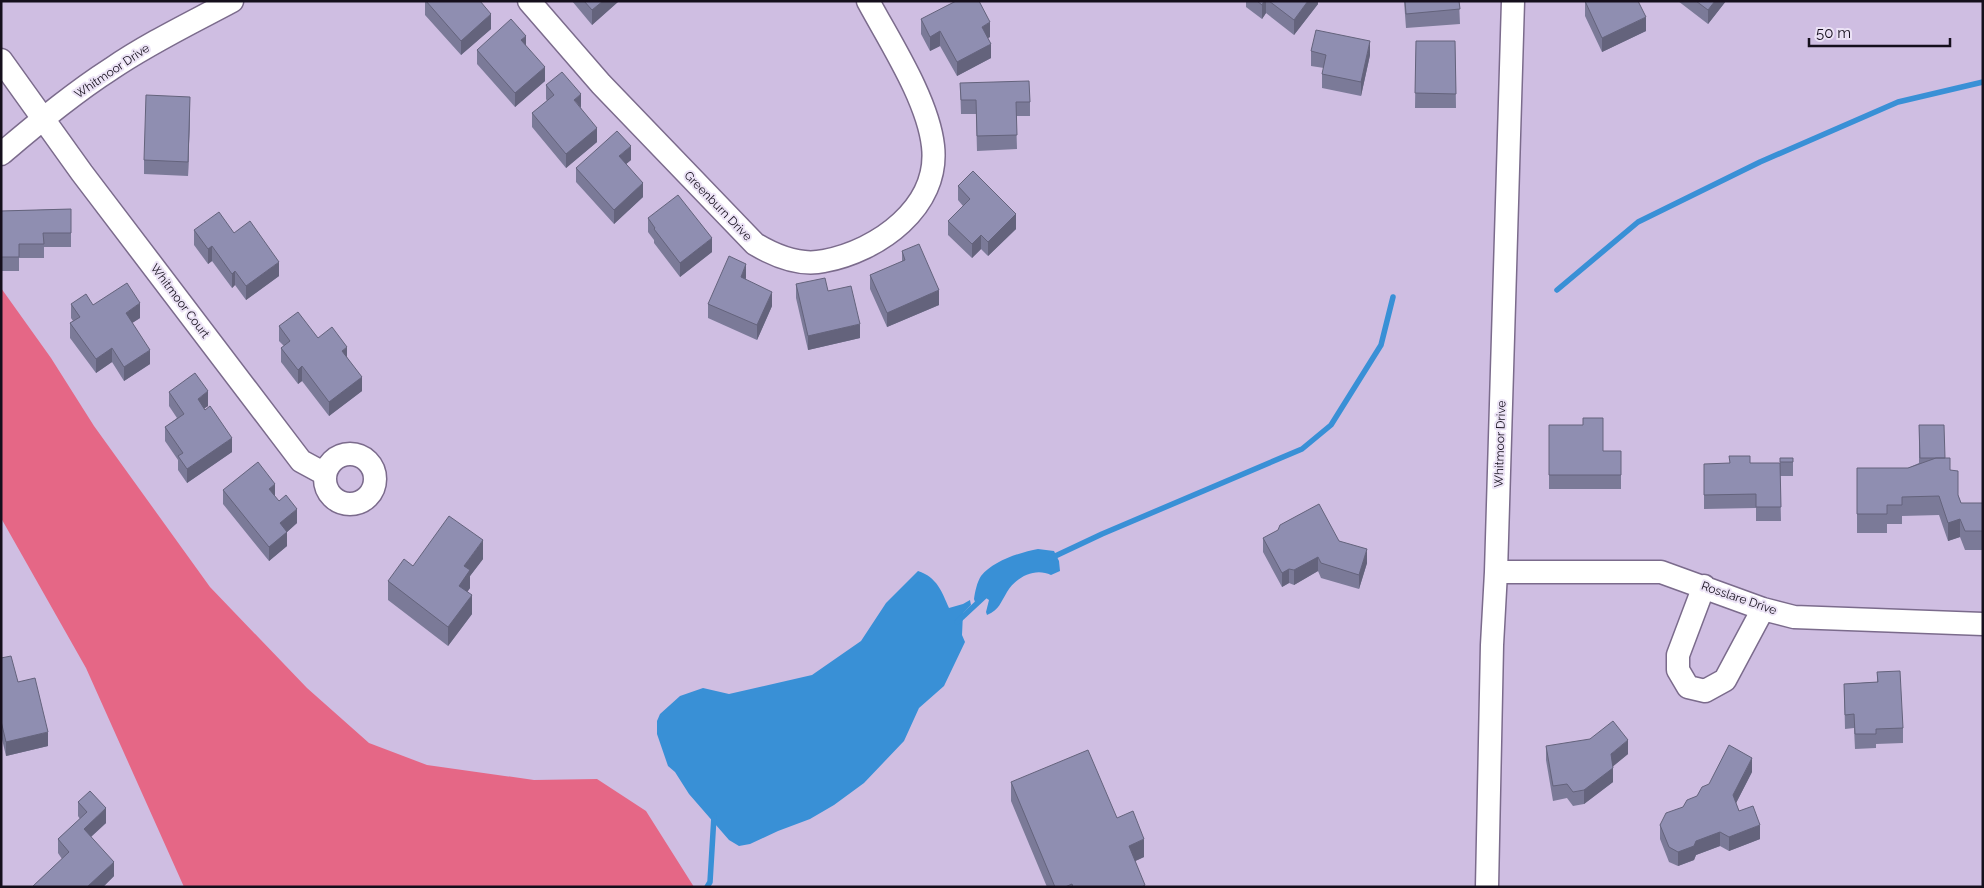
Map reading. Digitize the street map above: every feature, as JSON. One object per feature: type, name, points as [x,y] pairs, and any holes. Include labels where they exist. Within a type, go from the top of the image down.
[{"type":"street","name":"Whitmoor Drive","points":[[1,154],[44,118],[110,69],[167,35],[232,1]]},
{"type":"street","name":"Greenburn Drive","points":[[529,1],[601,84],[756,244],[771,253],[790,260],[823,262],[868,246],[910,215],[924,194],[932,172],[934,147],[929,121],[919,97],[868,1]]},
{"type":"street","name":"Whitmoor Drive","points":[[1487,887],[1492,645],[1496,572],[1513,1]]},
{"type":"street","name":"Whitmoor Court","points":[[1,60],[82,172],[301,460],[325,474]]},
{"type":"street","name":"Rosslare Drive","points":[[1496,572],[1661,572],[1704,586],[1763,609],[1794,616],[1983,624]]},
{"type":"street","points":[[1704,586],[1678,655],[1678,670],[1688,687],[1705,691],[1726,680],[1763,609]]},
{"type":"shaded area","points":[[1,288],[51,358],[94,426],[210,587],[307,688],[369,743],[427,765],[534,780],[597,779],[646,811],[694,887],[184,887],[86,668],[1,518]]},
{"type":"water","points":[[1038,549],[1054,551],[1059,561],[1060,571],[1051,575],[1039,572],[1032,573],[1021,578],[1007,592],[997,608],[987,615],[989,600],[986,598],[975,602],[974,599],[981,576],[1000,562],[1024,552]]},
{"type":"water","points":[[918,571],[934,581],[949,608],[970,600],[971,605],[963,613],[962,635],[965,642],[944,686],[919,708],[904,741],[864,783],[834,805],[810,819],[750,844],[739,846],[729,840],[689,794],[675,772],[668,766],[657,734],[657,721],[660,714],[680,696],[703,688],[729,694],[812,675],[861,641],[886,603]]},
{"type":"building","points":[[426,1],[480,1],[491,14],[461,41]]},
{"type":"building","points":[[584,1],[603,1],[592,10]]},
{"type":"building","points":[[956,1],[979,1],[990,22],[982,27],[991,44],[957,62],[940,31],[930,37],[921,19]]},
{"type":"building","points":[[1269,1],[1308,1],[1294,20]]},
{"type":"building","points":[[1405,1],[1459,1],[1460,9],[1406,14]]},
{"type":"building","points":[[1585,1],[1638,1],[1646,17],[1602,38]]},
{"type":"building","points":[[1696,1],[1715,1],[1708,10]]},
{"type":"building","points":[[511,19],[526,36],[521,40],[545,67],[515,93],[477,50]]},
{"type":"building","points":[[1316,30],[1370,41],[1361,82],[1322,74],[1326,55],[1311,51]]},
{"type":"building","points":[[1416,41],[1455,41],[1456,94],[1415,93]]},
{"type":"building","points":[[562,72],[581,94],[574,100],[597,128],[566,154],[532,113],[554,95],[546,85]]},
{"type":"building","points":[[1029,81],[1030,102],[1016,102],[1017,135],[977,136],[976,100],[961,100],[960,83]]},
{"type":"building","points":[[146,95],[190,97],[188,162],[144,160]]},
{"type":"building","points":[[617,131],[631,146],[619,156],[643,183],[614,210],[576,168]]},
{"type":"building","points":[[973,171],[1016,214],[988,242],[981,235],[972,244],[948,221],[970,199],[958,186]]},
{"type":"building","points":[[678,195],[712,238],[680,263],[648,218]]},
{"type":"building","points":[[71,209],[71,233],[43,233],[44,244],[19,244],[19,257],[1,257],[1,211]]},
{"type":"building","points":[[219,212],[234,233],[250,221],[279,262],[246,286],[235,271],[232,274],[212,246],[208,249],[194,230]]},
{"type":"building","points":[[919,244],[939,290],[887,313],[870,275],[905,260],[902,251]]},
{"type":"building","points":[[729,256],[746,264],[741,277],[772,292],[757,325],[708,304]]},
{"type":"building","points":[[825,278],[828,291],[851,286],[860,324],[808,336],[796,284]]},
{"type":"building","points":[[127,283],[140,303],[126,313],[150,350],[124,367],[112,348],[96,359],[70,323],[80,317],[71,304],[86,294],[93,305]]},
{"type":"building","points":[[298,312],[318,338],[332,327],[347,347],[342,351],[362,377],[329,402],[302,366],[298,370],[281,348],[290,341],[279,326]]},
{"type":"building","points":[[195,373],[208,391],[198,399],[205,410],[210,406],[232,438],[187,469],[178,456],[183,453],[165,427],[184,414],[169,392]]},
{"type":"building","points":[[1583,418],[1603,418],[1603,451],[1621,451],[1621,475],[1549,475],[1549,425],[1583,425]]},
{"type":"building","points":[[1919,425],[1944,425],[1945,458],[1920,458]]},
{"type":"building","points":[[1729,456],[1750,456],[1750,463],[1780,463],[1781,507],[1756,507],[1756,494],[1704,495],[1704,464],[1730,463]]},
{"type":"building","points":[[1780,458],[1793,458],[1793,462],[1780,462]]},
{"type":"building","points":[[1936,458],[1950,458],[1950,470],[1958,471],[1958,495],[1961,503],[1983,503],[1983,531],[1965,531],[1960,519],[1948,523],[1939,496],[1902,497],[1902,505],[1887,505],[1887,514],[1857,514],[1857,468],[1908,468]]},
{"type":"building","points":[[258,462],[275,484],[269,489],[279,501],[286,495],[297,509],[280,523],[287,532],[269,547],[223,490]]},
{"type":"building","points":[[1319,504],[1339,541],[1367,549],[1359,575],[1321,563],[1318,557],[1294,570],[1289,569],[1282,573],[1263,538],[1278,530],[1280,525]]},
{"type":"building","points":[[449,516],[483,540],[464,566],[470,570],[459,586],[472,595],[448,627],[388,581],[404,559],[413,566]]},
{"type":"building","points":[[11,656],[18,682],[35,678],[48,732],[6,742],[1,721],[1,658]]},
{"type":"building","points":[[1900,671],[1903,728],[1876,729],[1876,734],[1855,734],[1854,714],[1845,715],[1844,684],[1878,682],[1877,672]]},
{"type":"building","points":[[1613,721],[1628,740],[1611,754],[1613,768],[1584,790],[1573,792],[1567,784],[1553,786],[1546,746],[1590,739]]},
{"type":"building","points":[[1729,745],[1752,758],[1733,795],[1739,811],[1753,806],[1760,825],[1729,837],[1720,832],[1696,841],[1694,846],[1678,852],[1669,847],[1660,825],[1666,813],[1683,807],[1687,800],[1697,796],[1702,787],[1709,784]]},
{"type":"building","points":[[1088,750],[1117,818],[1133,811],[1144,839],[1129,846],[1145,885],[1142,887],[1073,887],[1072,884],[1065,887],[1055,887],[1011,782]]},
{"type":"building","points":[[90,791],[106,808],[84,829],[114,862],[87,887],[32,887],[69,852],[58,839],[87,812],[78,802]]},
{"type":"waterway","points":[[1557,290],[1638,222],[1760,162],[1898,102],[1983,82]]},
{"type":"waterway","points":[[1051,558],[1102,534],[1302,449],[1331,425],[1381,345],[1393,297]]},
{"type":"waterway","points":[[957,622],[985,596]]},
{"type":"waterway","points":[[707,887],[710,882],[714,816]]}]
